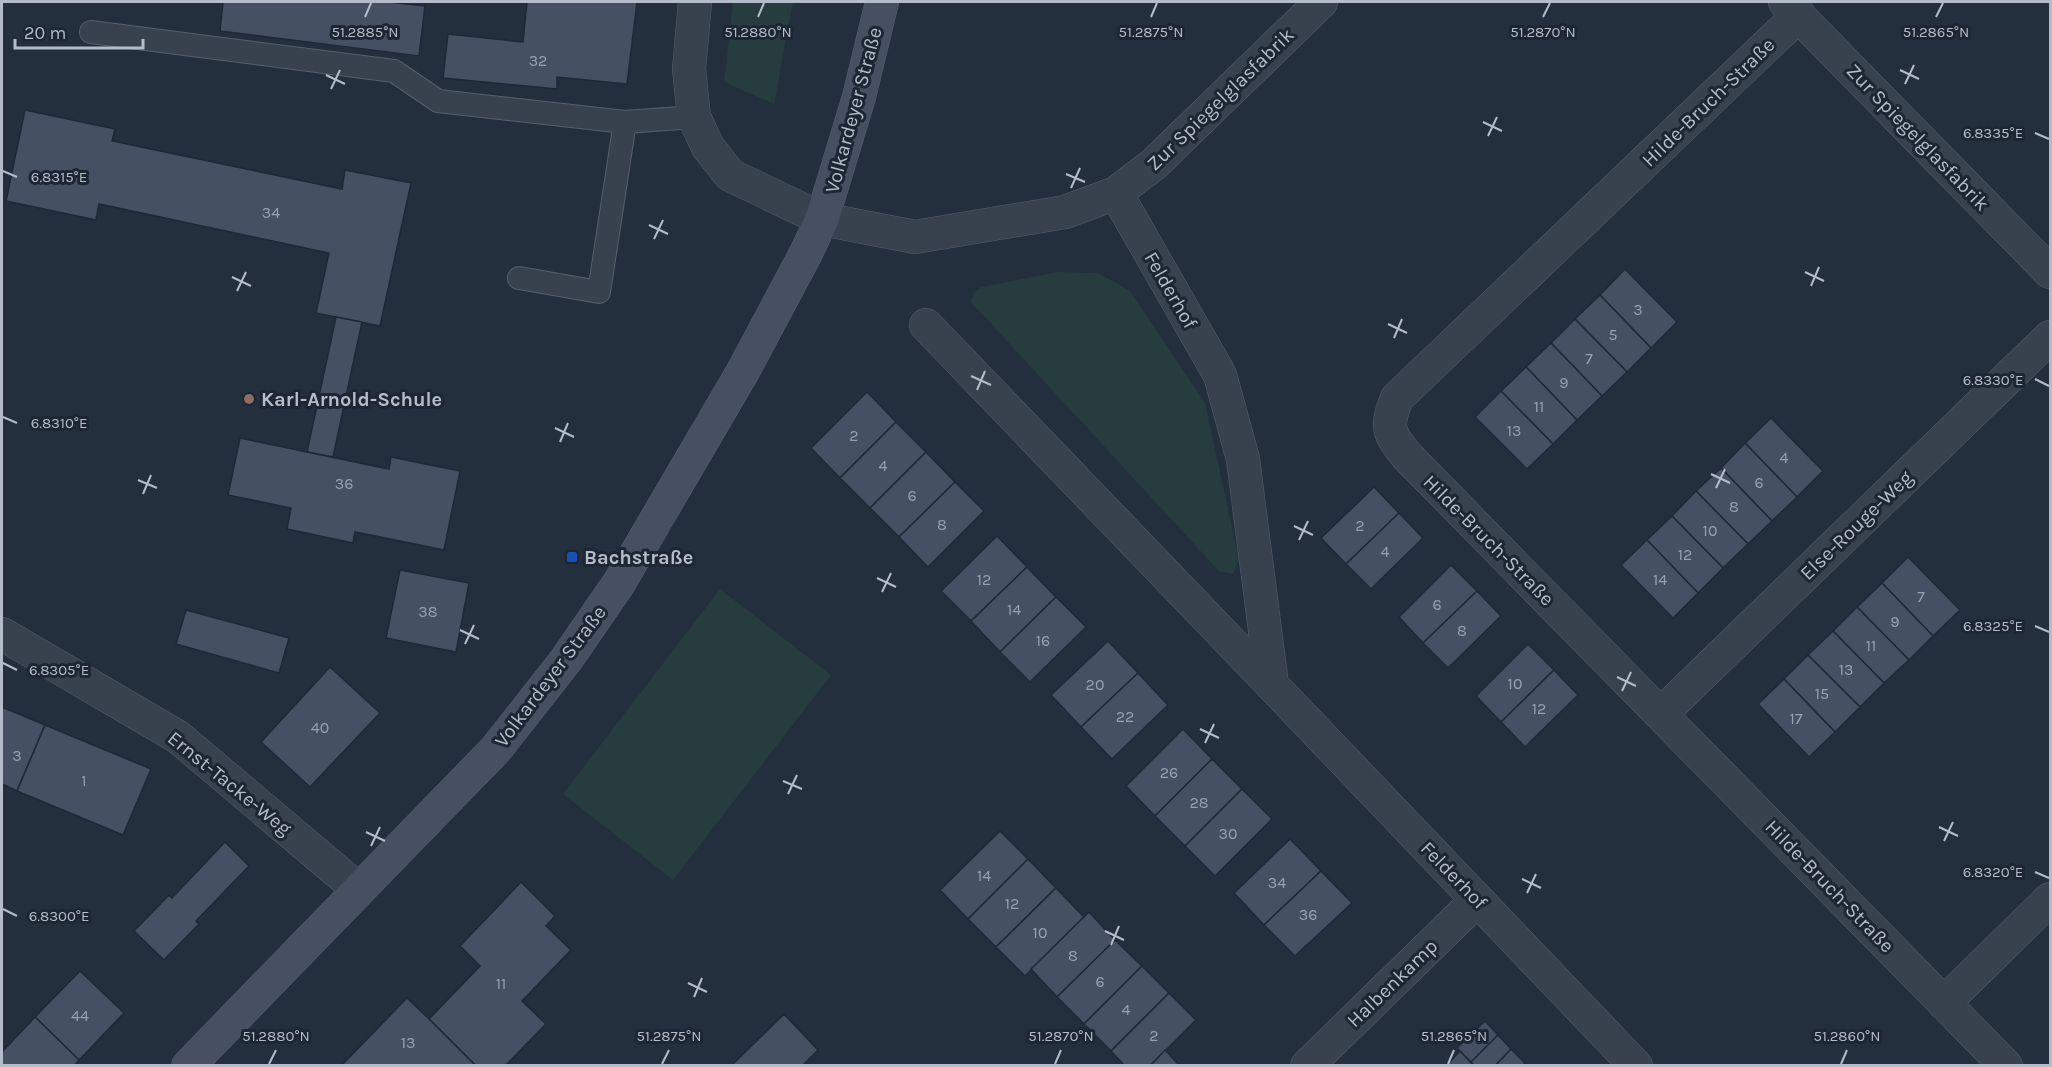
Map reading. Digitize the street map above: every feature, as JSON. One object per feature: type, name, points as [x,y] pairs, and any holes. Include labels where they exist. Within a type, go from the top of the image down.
[{"type":"main road","name":"Volkardeyer Straße","points":[[188,1065],[496,749],[566,660],[619,583],[742,373],[822,219],[859,97],[882,2]]},
{"type":"street","name":"Volkardeyer Straße","points":[[695,2],[689,69],[694,117],[708,147],[730,175],[822,219]]},
{"type":"street","name":"Zur Spiegelglasfabrik","points":[[1116,193],[1154,164],[1321,2]]},
{"type":"street","name":"Zur Spiegelglasfabrik","points":[[1792,8],[2050,273]]},
{"type":"street","name":"Hilde-Bruch-Straße","points":[[1792,8],[1397,398],[1388,420],[1394,439],[1407,456],[2006,1065]]},
{"type":"street","points":[[822,219],[915,237],[1065,212],[1116,193]]},
{"type":"street","name":"Felderhof","points":[[1116,193],[1220,375],[1243,459],[1272,685]]},
{"type":"street","name":"Felderhof","points":[[927,325],[1636,1065]]},
{"type":"street","name":"Else-Rouge-Weg","points":[[1661,714],[2050,337]]},
{"type":"street","name":"Ernst-Tacke-Weg","points":[[2,634],[178,737],[358,889]]},
{"type":"street","points":[[1944,1003],[2050,898]]},
{"type":"street","name":"Halbenkamp","points":[[1307,1065],[1477,900]]},
{"type":"lane","points":[[91,32],[394,71],[438,101],[625,122],[694,117]]},
{"type":"lane","points":[[519,278],[599,292],[625,122]]},
{"type":"green space","points":[[733,2],[793,2],[774,104],[724,82]]},
{"type":"green space","points":[[1057,272],[1098,273],[1130,291],[1205,403],[1239,560],[1233,574],[1219,571],[971,302],[974,292],[982,287]]},
{"type":"green space","points":[[720,589],[831,675],[673,880],[563,794]]},
{"type":"building","points":[[223,2],[389,2],[425,6],[419,56],[220,31]]},
{"type":"building","points":[[527,2],[637,2],[627,84],[557,77],[557,89],[443,78],[448,34],[523,42]]},
{"type":"building","points":[[25,110],[115,129],[112,141],[342,189],[345,170],[411,183],[380,326],[316,313],[329,253],[99,204],[96,220],[6,201]]},
{"type":"building","points":[[1625,269],[1677,322],[1651,348],[1600,295]]},
{"type":"building","points":[[1600,295],[1651,348],[1627,372],[1575,319]]},
{"type":"building","points":[[336,317],[362,322],[333,457],[307,452]]},
{"type":"building","points":[[1575,319],[1627,372],[1602,396],[1551,343]]},
{"type":"building","points":[[1551,343],[1602,396],[1577,420],[1526,367]]},
{"type":"building","points":[[1526,367],[1577,420],[1553,444],[1501,391]]},
{"type":"building","points":[[1501,391],[1553,444],[1527,469],[1475,417]]},
{"type":"building","points":[[867,392],[896,422],[840,478],[811,448]]},
{"type":"building","points":[[1771,418],[1823,471],[1797,497],[1745,443]]},
{"type":"building","points":[[896,422],[926,452],[870,508],[840,478]]},
{"type":"building","points":[[240,438],[389,469],[391,457],[460,471],[444,550],[355,532],[353,543],[287,529],[291,508],[228,495]]},
{"type":"building","points":[[1745,443],[1797,497],[1772,521],[1721,468]]},
{"type":"building","points":[[926,452],[955,482],[899,537],[870,508]]},
{"type":"building","points":[[1721,468],[1772,521],[1748,544],[1696,491]]},
{"type":"building","points":[[955,482],[984,511],[928,567],[899,537]]},
{"type":"building","points":[[1374,487],[1399,513],[1346,564],[1321,538]]},
{"type":"building","points":[[1696,491],[1748,544],[1723,568],[1672,516]]},
{"type":"building","points":[[1399,513],[1423,538],[1371,589],[1346,564]]},
{"type":"building","points":[[1672,516],[1723,568],[1698,593],[1647,540]]},
{"type":"building","points":[[997,536],[1027,567],[971,621],[941,591]]},
{"type":"building","points":[[1647,540],[1698,593],[1673,618],[1621,565]]},
{"type":"building","points":[[1908,557],[1960,610],[1933,636],[1882,583]]},
{"type":"building","points":[[1451,565],[1477,591],[1423,643],[1399,617]]},
{"type":"building","points":[[1027,567],[1056,597],[1000,652],[971,621]]},
{"type":"building","points":[[400,570],[469,583],[456,652],[386,638]]},
{"type":"building","points":[[1882,583],[1933,636],[1909,660],[1857,607]]},
{"type":"building","points":[[1477,591],[1501,616],[1448,668],[1423,643]]},
{"type":"building","points":[[1056,597],[1086,627],[1030,682],[1000,652]]},
{"type":"building","points":[[1857,607],[1909,660],[1884,683],[1833,631]]},
{"type":"building","points":[[186,610],[289,638],[279,673],[176,644]]},
{"type":"building","points":[[1833,631],[1884,683],[1860,707],[1808,655]]},
{"type":"building","points":[[1108,641],[1138,673],[1081,727],[1051,695]]},
{"type":"building","points":[[1528,644],[1554,670],[1501,722],[1476,696]]},
{"type":"building","points":[[1808,655],[1860,707],[1835,732],[1784,679]]},
{"type":"building","points":[[330,667],[380,713],[310,787],[261,742]]},
{"type":"building","points":[[1554,670],[1578,695],[1525,747],[1501,722]]},
{"type":"building","points":[[1138,673],[1168,705],[1112,759],[1081,727]]},
{"type":"building","points":[[1784,679],[1835,732],[1809,757],[1758,704]]},
{"type":"building","points":[[2,707],[45,725],[17,791],[2,784]]},
{"type":"building","points":[[45,725],[151,769],[123,835],[17,791]]},
{"type":"building","points":[[1183,729],[1212,759],[1155,816],[1126,786]]},
{"type":"building","points":[[1212,759],[1242,789],[1185,846],[1155,816]]},
{"type":"building","points":[[1242,789],[1272,819],[1215,876],[1185,846]]},
{"type":"building","points":[[1000,831],[1028,859],[968,919],[940,890]]},
{"type":"building","points":[[1290,839],[1321,871],[1264,925],[1234,893]]},
{"type":"building","points":[[225,842],[249,866],[196,921],[199,924],[164,960],[134,931],[169,895],[172,898]]},
{"type":"building","points":[[1028,859],[1056,888],[996,947],[968,919]]},
{"type":"building","points":[[1321,871],[1352,903],[1295,956],[1264,925]]},
{"type":"building","points":[[521,882],[555,916],[546,926],[571,950],[522,1001],[546,1024],[505,1066],[476,1066],[429,1019],[480,966],[460,946]]},
{"type":"building","points":[[1056,888],[1084,917],[1025,976],[996,947]]},
{"type":"building","points":[[1089,912],[1115,940],[1057,997],[1031,969]]},
{"type":"building","points":[[1115,940],[1142,966],[1084,1024],[1057,997]]},
{"type":"building","points":[[1142,966],[1169,993],[1111,1051],[1084,1024]]},
{"type":"building","points":[[80,971],[124,1013],[79,1060],[35,1017]]},
{"type":"building","points":[[1169,993],[1196,1020],[1150,1066],[1125,1066],[1111,1051]]},
{"type":"building","points":[[407,998],[429,1019],[476,1066],[341,1066]]},
{"type":"building","points":[[784,1014],[818,1050],[802,1066],[731,1066]]},
{"type":"building","points":[[35,1017],[79,1060],[74,1066],[2,1066],[2,1052]]},
{"type":"building","points":[[1485,1021],[1498,1035],[1471,1062],[1457,1048]]},
{"type":"building","points":[[1498,1035],[1511,1049],[1495,1066],[1474,1066],[1471,1062]]},
{"type":"building","points":[[1511,1049],[1525,1063],[1522,1066],[1495,1066]]},
{"type":"building","points":[[1165,1050],[1180,1066],[1153,1066],[1152,1064]]},
{"type":"building","points":[[1460,1051],[1474,1066],[1446,1066]]},
{"type":"place","name":"Karl-Arnold-Schule","points":[[249,399]]},
{"type":"place","name":"Bachstraße","points":[[572,557]]}]
